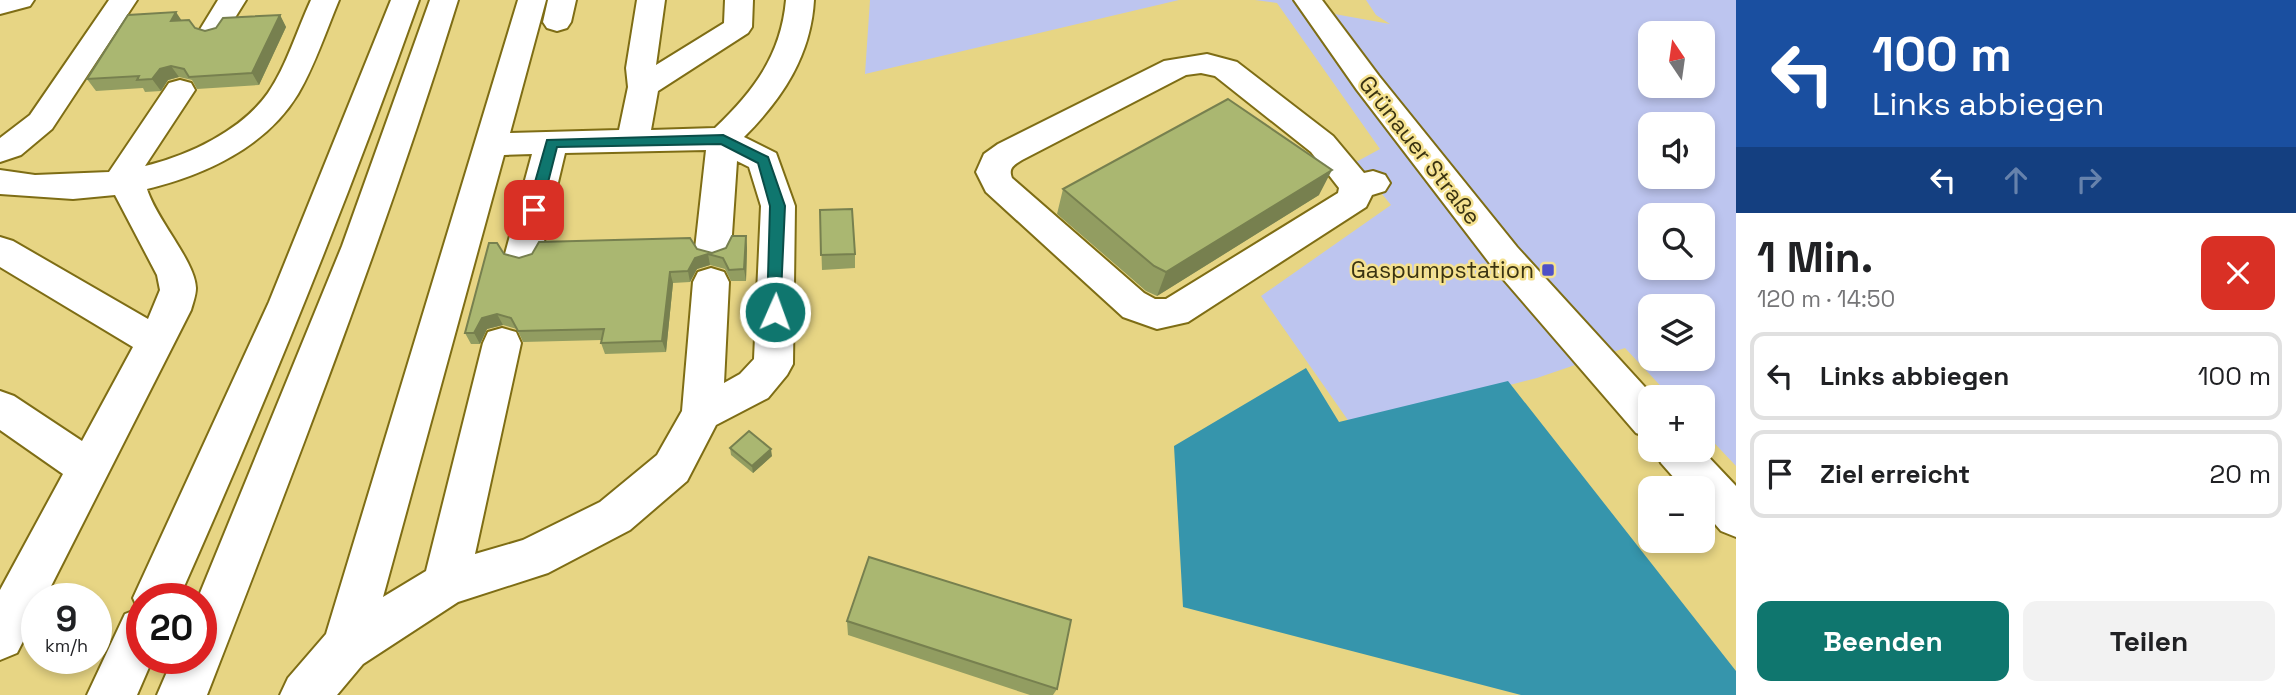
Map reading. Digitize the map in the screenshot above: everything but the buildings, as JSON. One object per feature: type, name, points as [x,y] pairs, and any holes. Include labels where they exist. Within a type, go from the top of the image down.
[{"type":"main road","points":[[0,6],[20,0]]},
{"type":"main road","points":[[0,151],[10,147],[41,122],[123,0]]},
{"type":"main road","points":[[213,31],[232,0]]},
{"type":"main road","points":[[0,182],[32,188],[67,188],[127,181],[173,169],[218,150],[258,123],[279,99],[325,0]]},
{"type":"main road","points":[[163,583],[213,476],[320,224],[405,0]]},
{"type":"main road","points":[[217,610],[276,470],[327,334],[444,0]]},
{"type":"main road","points":[[633,141],[643,86],[641,68],[651,0]]},
{"type":"main road","points":[[643,86],[738,27],[739,0]]},
{"type":"main road","points":[[305,695],[346,647],[446,584],[532,558],[615,516],[672,468],[702,413],[723,139],[761,102],[784,64],[793,40],[800,0]]},
{"type":"main road","name":"Grünauer Straße","points":[[1308,0],[1344,37],[1504,256],[1638,407]]},
{"type":"main road","points":[[346,647],[491,144],[550,7]]},
{"type":"main road","points":[[1195,62],[1211,63],[1236,78],[1322,144],[1364,185],[1354,199],[1175,312],[1162,316],[1145,312],[1131,303],[998,184],[993,172],[996,162],[1010,152],[1175,68],[1195,62]]},
{"type":"main road","points":[[2,629],[172,310],[178,290],[175,275],[134,203],[125,172],[132,158],[167,115],[180,90]]},
{"type":"main road","points":[[491,144],[723,139],[764,161],[778,206],[773,365],[754,386],[702,413]]},
{"type":"main road","points":[[523,254],[551,143]]},
{"type":"main road","points":[[0,250],[154,341]]},
{"type":"main road","points":[[446,584],[502,343]]},
{"type":"main road","points":[[0,408],[88,468]]},
{"type":"main road","points":[[1687,462],[1736,517]]},
{"type":"main road","points":[[112,695],[126,665]]},
{"type":"main road","points":[[181,695],[190,674]]},
{"type":"shaded area","points":[[870,0],[1179,0],[865,74]]},
{"type":"shaded area","points":[[1255,0],[1296,0],[1301,8],[1390,24],[1376,15],[1366,0],[1736,0],[1736,466],[1715,444],[1715,385],[1660,385],[1647,371],[1715,371],[1715,294],[1638,294],[1638,362],[1625,348],[1537,378],[1352,426],[1261,296],[1391,205],[1356,162],[1380,149],[1277,3]]},
{"type":"shaded area","points":[[1306,368],[1339,422],[1508,381],[1638,546],[1638,553],[1643,553],[1736,671],[1736,695],[1521,695],[1183,607],[1174,446]]},
{"type":"place","name":"Gaspumpstation","points":[[1548,270]]},
{"type":"route","points":[[534,210],[551,143],[723,139],[764,161],[778,206],[775,312]]}]
